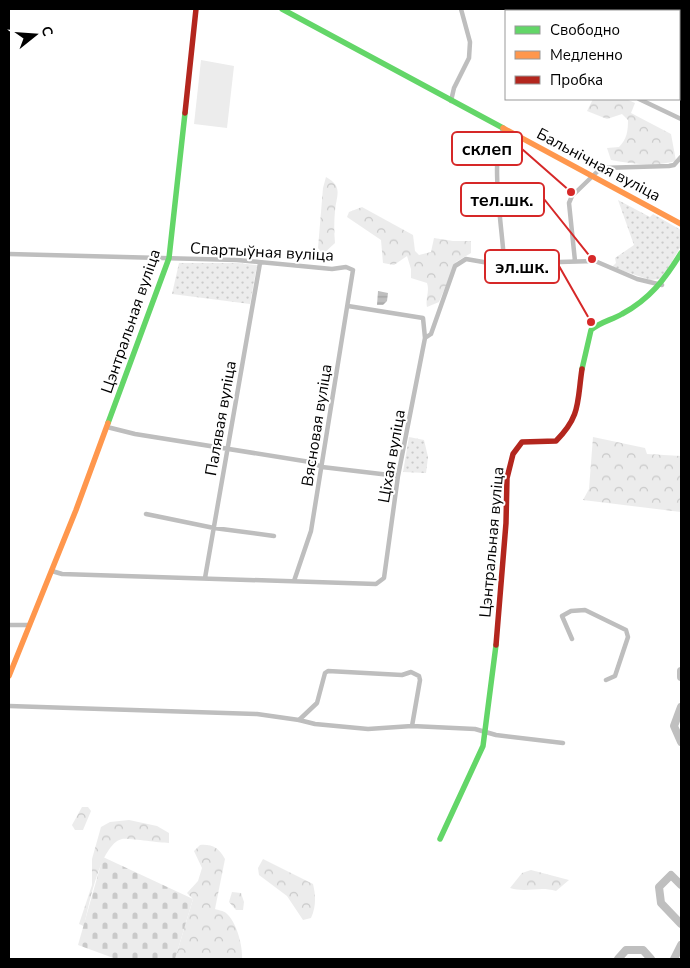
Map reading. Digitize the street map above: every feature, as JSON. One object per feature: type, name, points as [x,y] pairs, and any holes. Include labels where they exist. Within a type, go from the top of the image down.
[{"type":"street","name":"Цэнтральная вуліца","points":[[9,676],[52,572],[168,258],[196,9]]},
{"type":"street","name":"Бальнічная вуліца","points":[[282,9],[681,224]]},
{"type":"street","points":[[451,101],[454,88],[469,58],[470,42],[461,9]]},
{"type":"street","points":[[641,100],[681,119]]},
{"type":"street","points":[[503,128],[498,142],[498,173],[504,260]]},
{"type":"street","points":[[575,261],[569,199],[601,168],[669,166],[674,165],[681,157]]},
{"type":"street","points":[[348,306],[423,318],[425,338],[431,334],[455,266],[459,261],[466,259],[489,263],[504,260],[540,263],[595,261],[661,287],[681,253]]},
{"type":"street","name":"Спартыўная вуліца","points":[[9,254],[237,260],[332,269],[346,267],[353,270]]},
{"type":"street","name":"Палявая вуліца","points":[[205,578],[260,263]]},
{"type":"street","name":"Вясновая вуліца","points":[[294,581],[311,532],[353,270]]},
{"type":"street","name":"Цэнтральная вуліца","points":[[440,839],[481,752],[493,681],[506,523],[507,478],[512,458],[522,442],[556,441],[569,428],[575,418],[582,367],[590,330],[638,306],[661,287]]},
{"type":"street","name":"Ціхая вуліца","points":[[294,581],[376,584],[384,578],[398,476],[425,338]]},
{"type":"street","points":[[107,427],[135,434],[227,447],[310,462],[322,467],[398,476]]},
{"type":"street","points":[[146,514],[214,528],[274,536]]},
{"type":"street","points":[[52,572],[62,574],[294,581]]},
{"type":"street","points":[[572,639],[562,616],[578,609],[585,610],[626,630],[628,637],[615,676],[606,680]]},
{"type":"street","points":[[9,624],[29,625]]},
{"type":"street","points":[[299,720],[317,703],[325,673],[333,670],[402,675],[411,672],[419,676],[420,680],[412,726]]},
{"type":"street","points":[[9,706],[257,714],[315,724],[368,729],[412,726],[484,731],[496,735],[563,743]]},
{"type":"green space","points":[[527,9],[609,10],[528,10]]},
{"type":"green space","points":[[201,60],[234,66],[227,128],[194,124]]},
{"type":"green space","points":[[592,100],[628,100],[635,103],[631,113],[671,134],[676,161],[635,164],[611,160],[607,148],[619,147],[622,144],[628,128],[628,120],[622,114],[607,119],[587,111]]},
{"type":"green space","points":[[326,177],[335,184],[338,192],[334,219],[335,243],[323,254],[318,248],[323,188]]},
{"type":"green space","points":[[618,200],[650,217],[653,214],[681,230],[681,246],[662,279],[650,280],[612,267],[616,263],[615,258],[634,245]]},
{"type":"green space","points":[[362,207],[413,235],[415,251],[419,255],[431,252],[434,238],[471,241],[471,253],[456,262],[439,302],[427,307],[427,283],[411,278],[411,269],[407,256],[394,265],[383,263],[381,240],[347,217],[349,212]]},
{"type":"green space","points":[[179,263],[238,263],[257,265],[250,304],[172,294]]},
{"type":"green space","points":[[409,437],[424,440],[428,457],[426,473],[403,472]]},
{"type":"green space","points":[[593,437],[645,448],[647,454],[681,456],[681,512],[583,500],[589,489]]},
{"type":"green space","points":[[82,807],[88,807],[91,811],[83,830],[75,830],[72,825]]},
{"type":"green space","points":[[129,820],[157,826],[169,833],[169,843],[122,839],[114,843],[102,863],[92,891],[84,926],[79,924],[92,885],[92,859],[101,827],[110,822]]},
{"type":"green space","points":[[200,845],[208,845],[215,848],[225,859],[215,909],[225,912],[233,922],[240,942],[242,959],[175,959],[193,899],[187,893],[198,881],[202,868],[194,851]]},
{"type":"green space","points":[[103,857],[193,899],[175,959],[116,959],[78,945]]},
{"type":"green space","points":[[263,859],[313,884],[315,901],[311,918],[303,920],[287,896],[259,875],[258,868]]},
{"type":"green space","points":[[531,870],[569,880],[556,891],[510,888],[522,873]]},
{"type":"green space","points":[[232,892],[241,893],[244,902],[243,910],[236,910],[229,902]]},
{"type":"shaded area","points":[[378,291],[388,293],[387,301],[383,305],[377,305]]},
{"type":"waterway","points":[[681,671],[681,677]]},
{"type":"waterway","points":[[681,707],[674,726],[681,742]]},
{"type":"waterway","points":[[681,885],[671,875],[659,887],[661,903],[681,924]]},
{"type":"waterway","points":[[674,959],[681,945]]},
{"type":"waterway","points":[[618,959],[626,950],[643,950],[651,959]]},
{"type":"traffic: fast","points":[[282,9],[503,128]]},
{"type":"traffic: fast","points":[[108,423],[169,258],[185,113]]},
{"type":"traffic: fast","points":[[582,369],[591,330],[641,302],[663,280],[681,253]]},
{"type":"traffic: fast","points":[[440,839],[483,746],[496,645]]},
{"type":"traffic: slow","points":[[503,128],[681,224]]},
{"type":"traffic: slow","points":[[9,676],[76,510],[108,423]]},
{"type":"traffic: jam","points":[[185,113],[196,9]]},
{"type":"traffic: jam","points":[[496,645],[506,523],[507,478],[513,454],[522,442],[556,441],[564,432],[574,416],[582,369]]},
{"type":"place","name":"склеп","points":[[571,192]]},
{"type":"place","name":"тел.шк.","points":[[592,259]]},
{"type":"place","name":"эл.шк.","points":[[591,322]]}]
